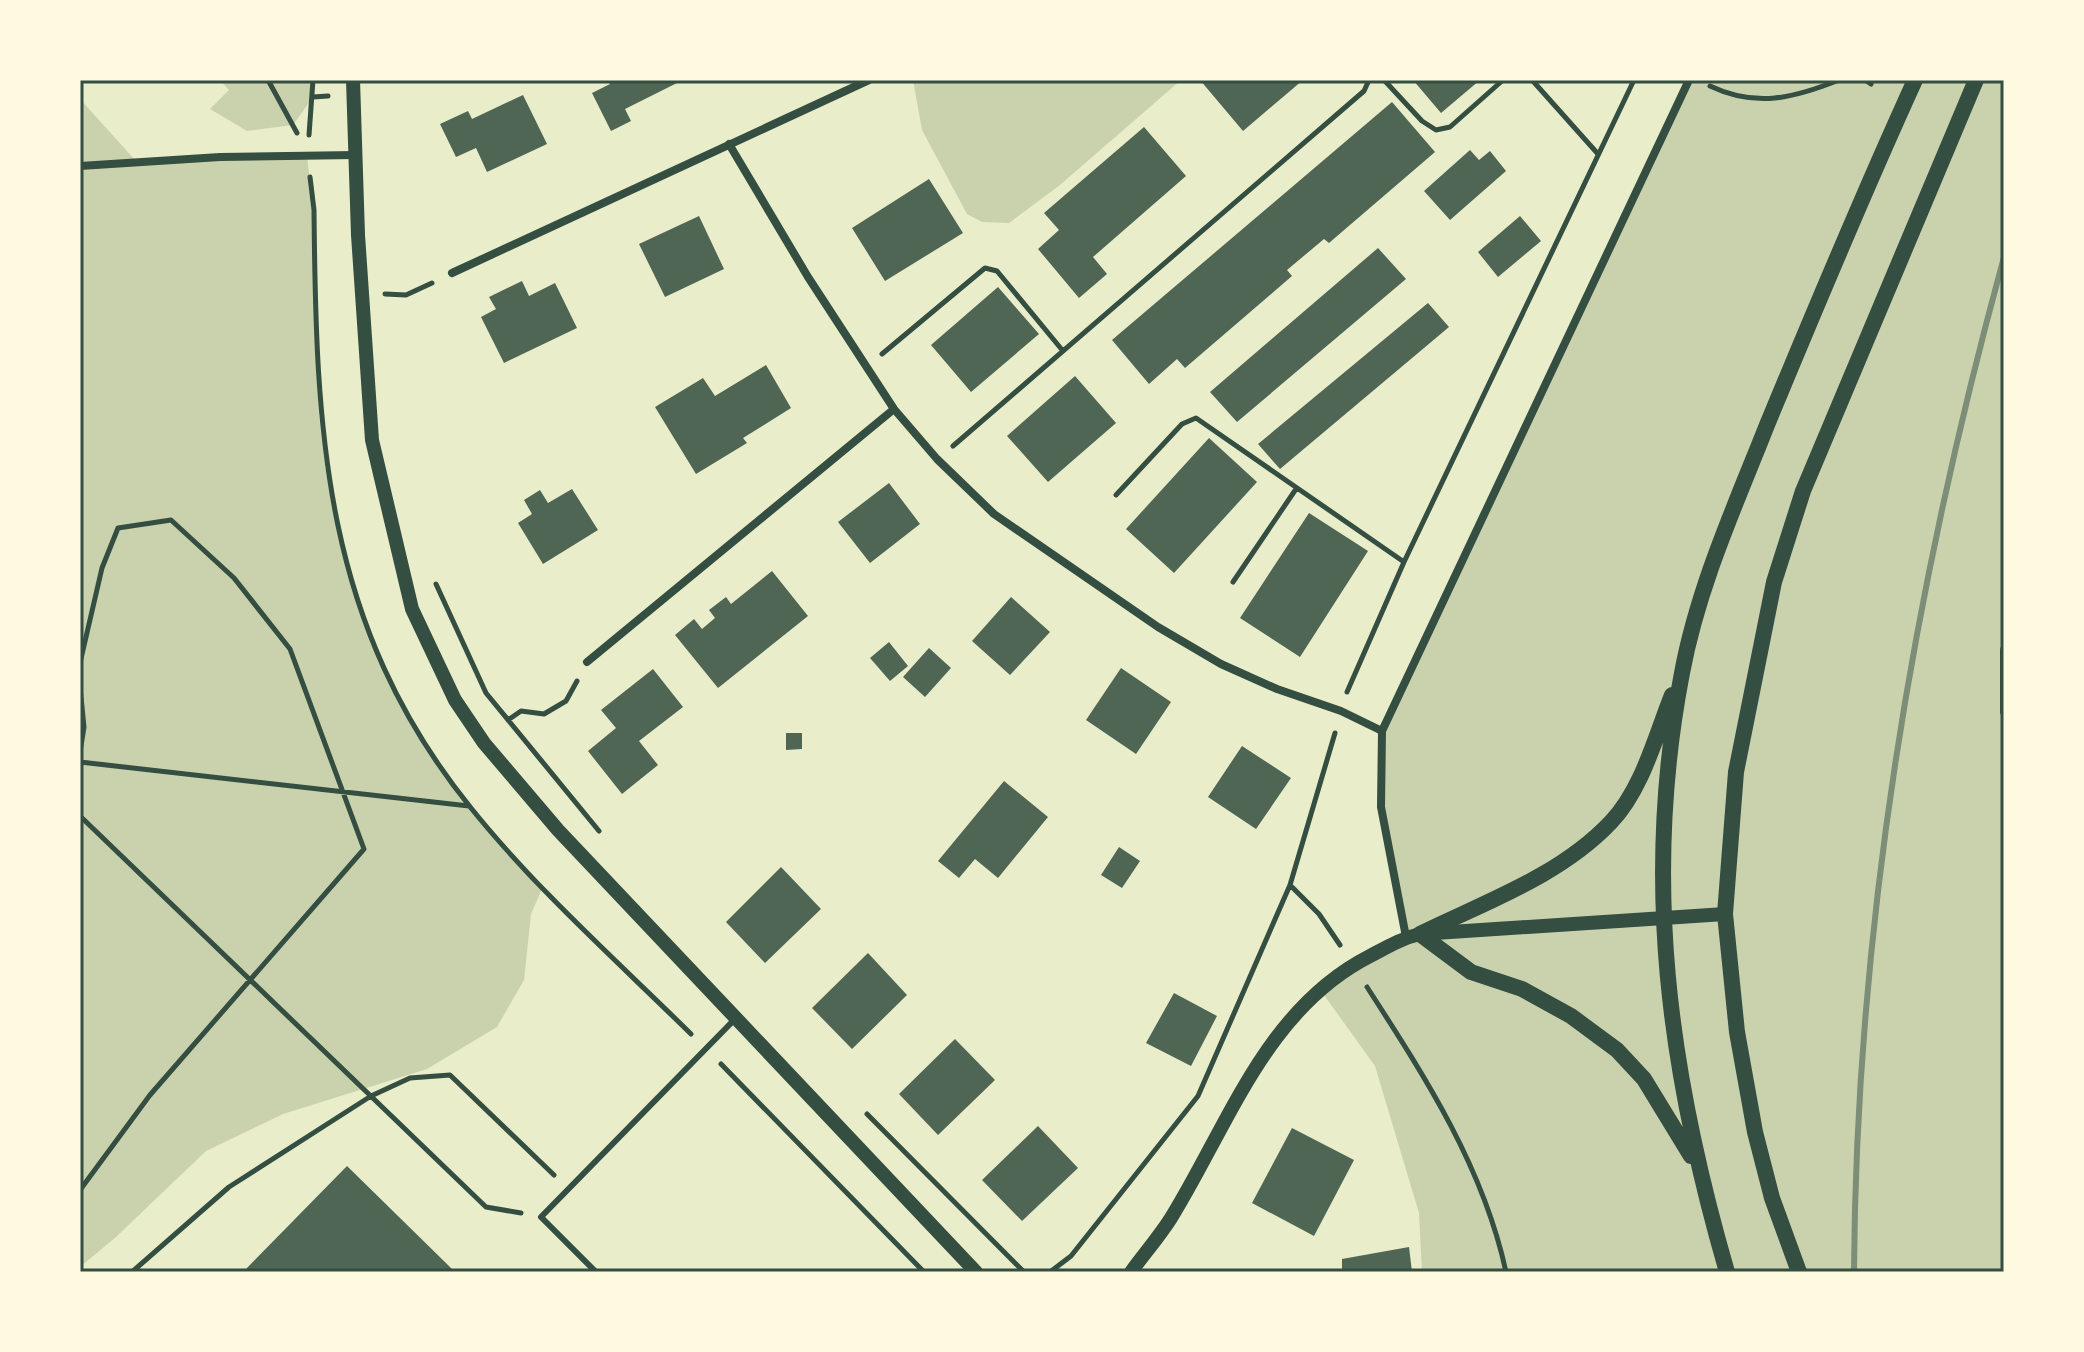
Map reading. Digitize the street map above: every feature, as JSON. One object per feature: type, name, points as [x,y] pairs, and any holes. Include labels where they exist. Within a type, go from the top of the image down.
[{"type":"main road","points":[[1727,1272],[1696,1164],[1671,1022],[1662,918],[1665,787],[1682,671],[1709,572],[1740,493],[1846,233],[1915,80]]},
{"type":"main road","points":[[1799,1272],[1772,1198],[1755,1132],[1737,1032],[1725,914],[1736,772],[1774,582],[1803,491],[1976,80]]},
{"type":"main road","points":[[1413,935],[1561,864],[1613,821],[1638,777],[1682,671]]},
{"type":"main road","points":[[1413,935],[1471,972],[1522,989],[1571,1016],[1617,1050],[1644,1079],[1696,1164]]},
{"type":"street","points":[[353,80],[372,440],[412,609],[455,700],[484,743],[558,830],[734,1020],[976,1272]]},
{"type":"street","points":[[452,273],[869,80]]},
{"type":"street","points":[[1413,935],[1381,807],[1382,731],[1689,80]]},
{"type":"street","points":[[729,144],[894,409],[937,459],[994,514],[1158,627],[1221,664],[1277,689],[1341,711],[1382,731]]},
{"type":"street","points":[[80,166],[148,160],[355,155]]},
{"type":"street","points":[[587,662],[894,409]]},
{"type":"street","points":[[2004,650],[2004,712]]},
{"type":"street","points":[[1131,1272],[1170,1219],[1282,1027],[1319,988],[1353,965],[1413,935],[1725,914]]},
{"type":"lane","points":[[596,1272],[541,1217],[734,1020]]},
{"type":"path","points":[[268,80],[307,156]]},
{"type":"path","points":[[313,80],[307,156],[314,210],[321,433],[334,523],[354,591],[379,656],[415,729],[470,807],[542,889],[706,1049],[924,1272]]},
{"type":"path","points":[[937,459],[1364,91],[1369,80]]},
{"type":"path","points":[[1384,80],[1422,121],[1436,130],[1450,127],[1503,80]]},
{"type":"path","points":[[1532,80],[1598,154]]},
{"type":"path","points":[[1050,1272],[1071,1256],[1198,1096],[1290,885],[1353,672],[1634,80]]},
{"type":"path","points":[[1698,80],[1753,101],[1808,94],[1839,80]]},
{"type":"path","points":[[867,367],[985,268],[997,271],[1063,351]]},
{"type":"path","points":[[385,294],[406,295],[452,273]]},
{"type":"path","points":[[384,283],[386,307]]},
{"type":"path","points":[[1116,495],[1182,424],[1196,418],[1404,562]]},
{"type":"path","points":[[1233,582],[1296,489]]},
{"type":"path","points":[[80,663],[102,568],[118,528],[171,520],[234,578],[290,649],[364,849],[150,1095],[80,1190]]},
{"type":"path","points":[[435,582],[486,693],[604,838]]},
{"type":"path","points":[[508,720],[521,711],[544,714],[566,701],[587,662]]},
{"type":"path","points":[[80,687],[84,727],[80,752]]},
{"type":"path","points":[[80,762],[470,807]]},
{"type":"path","points":[[80,816],[486,1207],[541,1217]]},
{"type":"path","points":[[1290,885],[1319,914],[1448,1116],[1493,1221],[1506,1272]]},
{"type":"path","points":[[132,1272],[229,1187],[371,1096],[410,1078],[450,1075],[569,1189]]},
{"type":"path","points":[[855,1103],[1024,1272]]},
{"type":"green space","points":[[220,80],[313,80],[313,97],[293,125],[247,131],[210,109],[229,90]]},
{"type":"green space","points":[[913,80],[1181,80],[1060,185],[1009,223],[982,222],[967,214],[922,130]]},
{"type":"green space","points":[[1689,80],[2004,80],[2004,1272],[1422,1272],[1419,1213],[1375,1066],[1319,988],[1406,937],[1381,807],[1382,731]]},
{"type":"green space","points":[[80,99],[136,161],[307,156],[313,225],[321,435],[333,511],[353,586],[380,658],[427,749],[474,811],[542,889],[531,914],[524,980],[497,1027],[427,1069],[283,1114],[206,1151],[80,1267]]},
{"type":"building","points":[[608,80],[675,80],[677,83],[625,109],[631,121],[611,131],[592,93],[610,84]]},
{"type":"building","points":[[1200,80],[1303,80],[1243,131]]},
{"type":"building","points":[[1413,80],[1480,80],[1441,113]]},
{"type":"building","points":[[523,95],[547,144],[487,172],[476,148],[456,157],[440,124],[468,111],[472,119]]},
{"type":"building","points":[[1392,102],[1435,152],[1329,243],[1324,239],[1287,270],[1292,276],[1185,368],[1177,359],[1149,384],[1112,340]]},
{"type":"building","points":[[1144,127],[1186,176],[1093,257],[1107,274],[1079,298],[1038,249],[1059,230],[1044,213]]},
{"type":"building","points":[[1470,150],[1479,160],[1490,151],[1506,171],[1450,220],[1424,191]]},
{"type":"building","points":[[929,179],[963,233],[885,281],[852,228]]},
{"type":"building","points":[[699,216],[724,269],[665,297],[639,244]]},
{"type":"building","points":[[1520,216],[1541,241],[1498,277],[1478,252]]},
{"type":"building","points":[[1378,248],[1406,279],[1237,422],[1210,392]]},
{"type":"building","points":[[522,281],[529,296],[555,283],[577,328],[504,363],[481,317],[496,309],[489,297]]},
{"type":"building","points":[[998,287],[1039,334],[971,392],[931,345]]},
{"type":"building","points":[[1428,303],[1449,327],[1280,469],[1258,444]]},
{"type":"building","points":[[766,365],[791,408],[743,438],[747,443],[696,474],[655,407],[703,378],[715,396]]},
{"type":"building","points":[[1075,376],[1116,423],[1048,482],[1007,436]]},
{"type":"building","points":[[1209,438],[1257,482],[1174,573],[1126,529]]},
{"type":"building","points":[[889,483],[920,524],[870,563],[838,522]]},
{"type":"building","points":[[572,489],[598,530],[543,564],[518,523],[532,514],[524,500],[540,490],[548,503]]},
{"type":"building","points":[[1309,513],[1368,551],[1300,657],[1240,618]]},
{"type":"building","points":[[772,571],[808,616],[718,688],[675,635],[694,619],[702,629],[715,618],[709,610],[726,597],[731,604]]},
{"type":"building","points":[[1011,597],[1050,632],[1010,675],[972,641]]},
{"type":"building","points":[[889,642],[908,666],[890,681],[870,658]]},
{"type":"building","points":[[929,648],[951,668],[925,697],[903,677]]},
{"type":"building","points":[[1121,668],[1171,702],[1136,754],[1086,720]]},
{"type":"building","points":[[653,669],[683,707],[639,741],[658,765],[622,794],[588,751],[616,728],[601,710]]},
{"type":"building","points":[[786,733],[802,733],[802,749],[786,750]]},
{"type":"building","points":[[1242,746],[1291,778],[1256,829],[1208,797]]},
{"type":"building","points":[[1004,781],[1048,817],[998,878],[975,859],[959,878],[938,861]]},
{"type":"building","points":[[1119,847],[1140,861],[1122,888],[1101,875]]},
{"type":"building","points":[[781,867],[821,909],[765,963],[726,922]]},
{"type":"building","points":[[868,953],[907,995],[852,1049],[812,1008]]},
{"type":"building","points":[[1174,993],[1217,1016],[1191,1066],[1146,1043]]},
{"type":"building","points":[[955,1039],[995,1080],[938,1135],[899,1094]]},
{"type":"building","points":[[1038,1126],[1078,1168],[1022,1221],[982,1180]]},
{"type":"building","points":[[1292,1128],[1354,1160],[1314,1236],[1252,1203]]},
{"type":"building","points":[[347,1166],[450,1267],[455,1272],[243,1272]]},
{"type":"building","points":[[1409,1247],[1412,1272],[1342,1272],[1342,1259]]},
{"type":"railway","points":[[1854,1272],[1857,1143],[1865,1015],[1878,887],[1896,760],[1942,507],[2004,257]]}]
